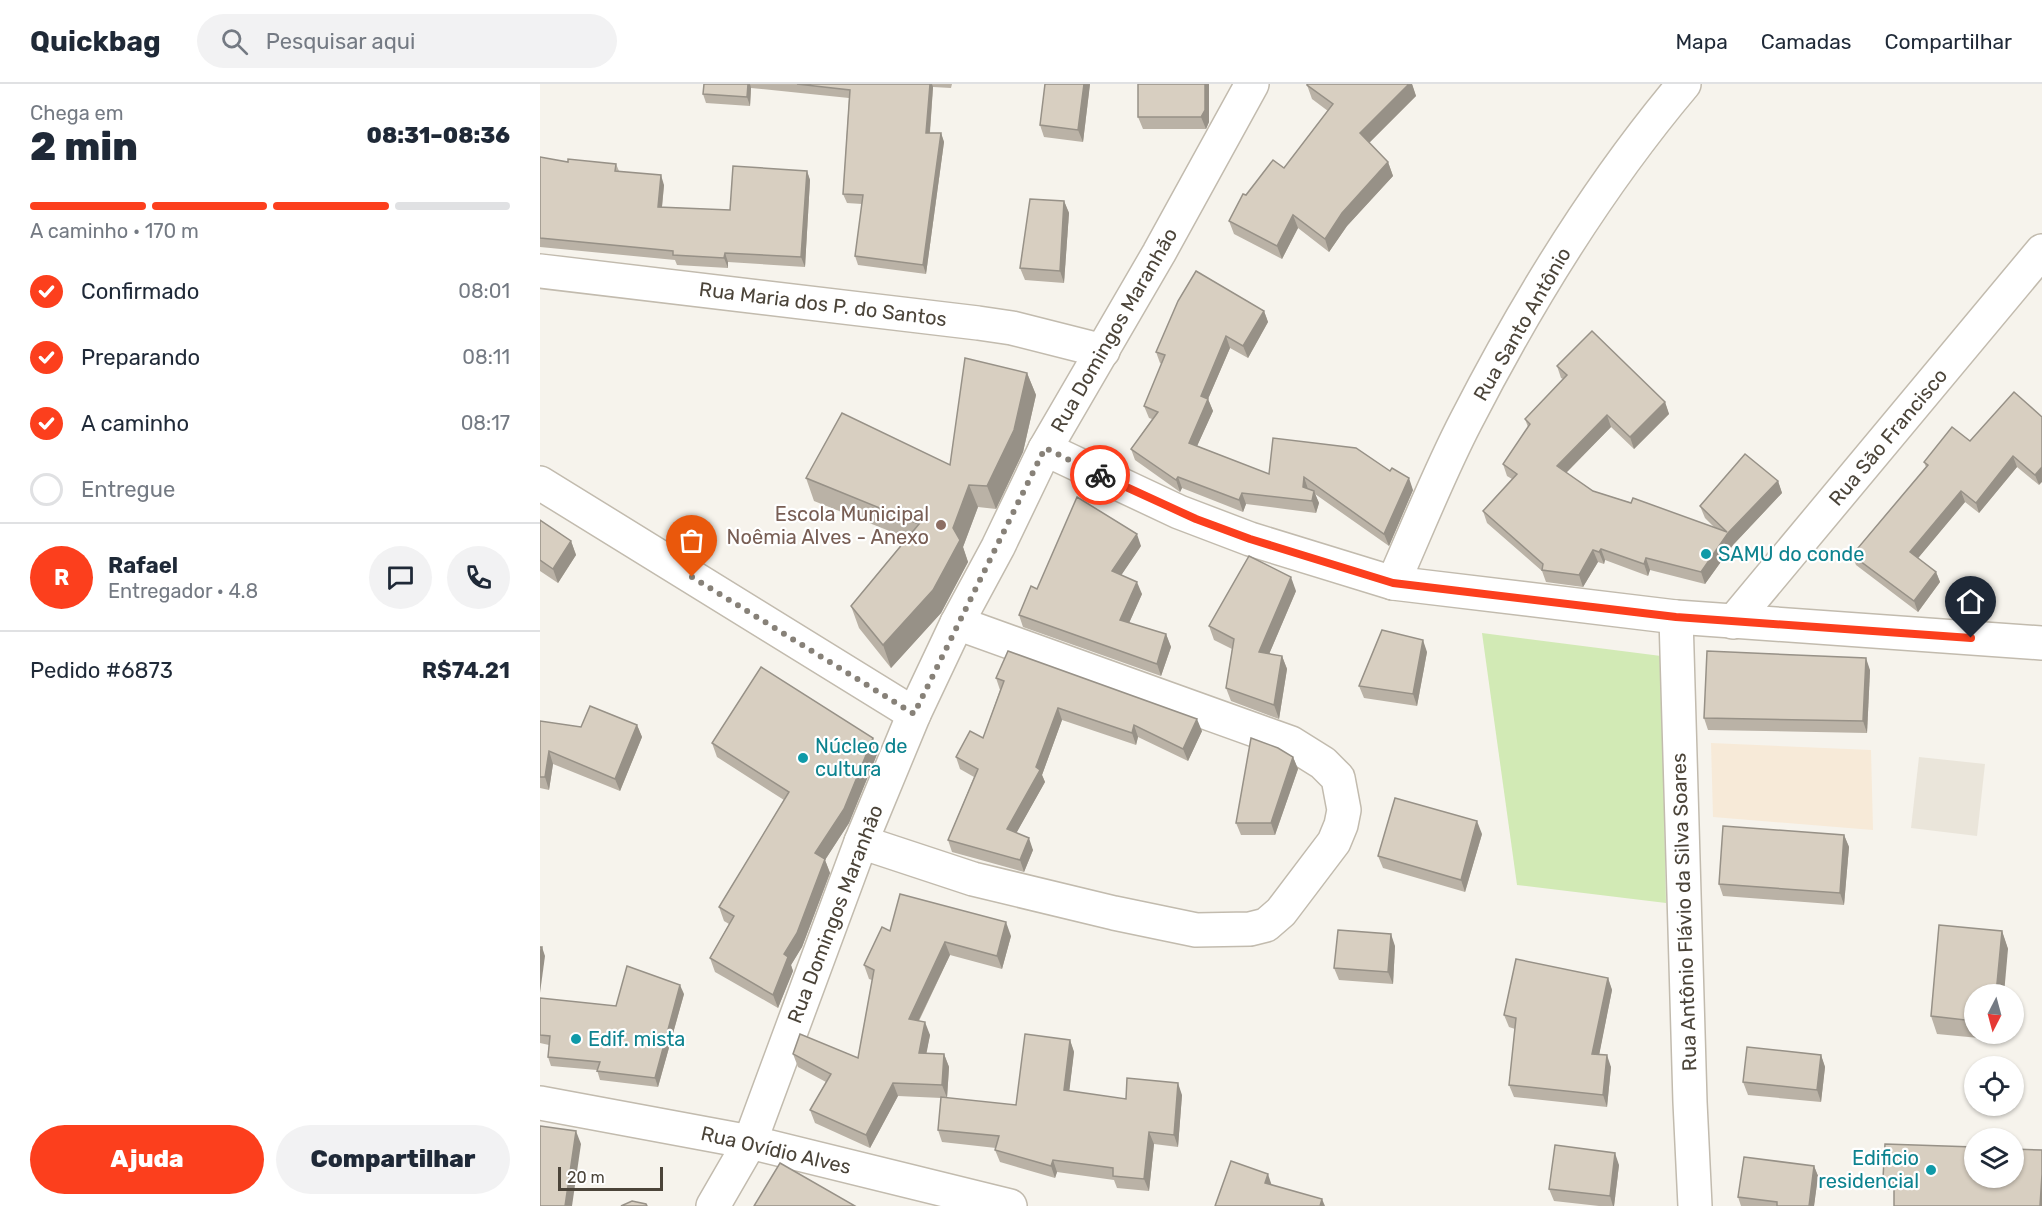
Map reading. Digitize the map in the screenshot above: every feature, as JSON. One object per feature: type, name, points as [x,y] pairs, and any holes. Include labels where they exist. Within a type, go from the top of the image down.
[{"type":"street","name":"Rua Domingos Maranhão","points":[[713,1206],[750,1142],[861,842],[914,714],[957,623],[998,548],[1045,448],[1103,351],[1252,84]]},
{"type":"street","name":"Rua Santo Antônio","points":[[1393,583],[1465,422],[1519,325],[1564,250],[1643,133],[1684,84]]},
{"type":"street","name":"Rua São Francisco","points":[[1733,622],[2042,251]]},
{"type":"street","name":"Rua Maria dos P. do Santos","points":[[540,271],[970,322],[1012,328],[1103,351]]},
{"type":"street","points":[[1045,448],[1179,512],[1250,539],[1393,583],[1676,617],[2042,643]]},
{"type":"street","points":[[540,483],[914,714]]},
{"type":"street","name":"Rua Antônio Flávio da Silva Soares","points":[[1676,617],[1695,1206]]},
{"type":"street","points":[[861,842],[973,879],[1114,913],[1206,930],[1250,929],[1266,925],[1281,912],[1334,842],[1344,810],[1338,778],[1323,764],[1291,743],[957,623]]},
{"type":"street","name":"Rua Ovídio Alves","points":[[540,1103],[750,1142],[1010,1206]]},
{"type":"shaded area","points":[[1711,743],[1871,750],[1873,830],[1713,817]]},
{"type":"shaded area","points":[[1919,757],[1985,764],[1977,836],[1911,828]]},
{"type":"green space","points":[[1482,633],[1661,656],[1666,903],[1517,885]]},
{"type":"building","points":[[704,84],[748,84],[747,97],[703,94]]},
{"type":"building","points":[[797,84],[930,84],[926,133],[941,133],[923,265],[855,256],[863,195],[843,194],[850,90]]},
{"type":"building","points":[[1045,84],[1084,84],[1078,130],[1040,125]]},
{"type":"building","points":[[1138,84],[1205,84],[1205,110],[1201,117],[1138,117]]},
{"type":"building","points":[[1307,84],[1409,84],[1360,133],[1388,162],[1342,213],[1325,239],[1293,215],[1277,246],[1229,221],[1243,194],[1246,195],[1273,160],[1284,168],[1333,104]]},
{"type":"building","points":[[540,157],[568,162],[568,159],[616,164],[615,171],[661,175],[658,207],[730,210],[733,166],[807,171],[801,257],[725,253],[724,258],[673,255],[673,251],[540,238]]},
{"type":"building","points":[[1030,199],[1064,201],[1060,271],[1020,268]]},
{"type":"building","points":[[1196,271],[1264,311],[1243,346],[1226,336],[1201,396],[1208,399],[1189,443],[1269,474],[1273,438],[1356,448],[1390,471],[1392,468],[1409,478],[1384,534],[1304,477],[1303,487],[1314,491],[1312,501],[1242,493],[1239,500],[1178,477],[1176,480],[1131,449],[1158,412],[1144,406],[1165,355],[1156,352],[1178,301]]},
{"type":"building","points":[[1592,331],[1665,402],[1630,437],[1607,415],[1557,466],[1593,491],[1631,503],[1633,498],[1727,532],[1700,506],[1745,454],[1778,481],[1728,533],[1701,572],[1646,558],[1644,564],[1601,549],[1599,552],[1593,550],[1579,575],[1542,570],[1543,564],[1483,511],[1517,474],[1503,464],[1530,424],[1525,419],[1567,375],[1557,366]]},
{"type":"building","name":"Escola Municipal Noêmia Alves - Anexo","points":[[965,358],[1027,373],[1014,430],[987,486],[969,485],[953,528],[960,540],[933,590],[883,645],[851,606],[919,524],[806,478],[842,413],[950,465]]},
{"type":"building","points":[[2014,392],[2042,417],[2042,467],[2035,475],[2013,456],[1976,503],[1961,491],[1910,552],[1936,572],[1914,601],[1852,555],[1928,465],[1924,462],[1952,427],[1970,441]]},
{"type":"building","points":[[1077,497],[1137,534],[1112,571],[1137,582],[1120,620],[1166,634],[1157,664],[1019,615],[1031,586],[1037,589]]},
{"type":"building","points":[[540,520],[571,541],[553,569],[540,560]]},
{"type":"building","points":[[1249,556],[1291,577],[1259,652],[1282,656],[1274,705],[1226,688],[1234,639],[1209,626]]},
{"type":"building","points":[[1382,630],[1423,640],[1413,694],[1359,686]]},
{"type":"building","points":[[1008,651],[1197,719],[1183,749],[1134,725],[1132,733],[1058,708],[1036,767],[1040,770],[1007,829],[1029,838],[1020,860],[948,840],[978,769],[956,757],[970,731],[983,738],[1004,681],[996,678]]},
{"type":"building","points":[[1707,651],[1866,658],[1863,721],[1704,718]]},
{"type":"building","points":[[761,667],[873,738],[844,809],[815,853],[825,859],[797,933],[784,954],[788,957],[773,995],[710,958],[734,916],[719,907],[789,792],[712,743]]},
{"type":"building","points":[[590,706],[637,725],[615,779],[549,751],[545,777],[540,777],[540,721],[581,727]]},
{"type":"building","points":[[1251,738],[1278,748],[1293,757],[1271,823],[1236,823]]},
{"type":"building","points":[[1395,798],[1477,821],[1461,880],[1378,856]]},
{"type":"building","points":[[1723,826],[1844,835],[1840,893],[1719,884]]},
{"type":"building","points":[[900,894],[1006,922],[997,956],[945,942],[909,1019],[925,1022],[919,1053],[944,1054],[942,1085],[893,1083],[866,1135],[810,1110],[831,1074],[793,1054],[800,1034],[858,1058],[874,970],[864,965],[882,927],[890,931]]},
{"type":"building","points":[[1939,925],[2002,931],[1997,984],[1964,984],[1964,1020],[1931,1016]]},
{"type":"building","points":[[1338,930],[1391,934],[1388,972],[1334,968]]},
{"type":"building","points":[[1516,959],[1608,978],[1592,1054],[1607,1055],[1603,1095],[1509,1085],[1516,1018],[1504,1015]]},
{"type":"building","points":[[627,966],[680,985],[655,1078],[597,1071],[600,1062],[548,1057],[550,1036],[540,1035],[540,998],[616,1006]]},
{"type":"building","points":[[1025,1034],[1070,1040],[1064,1090],[1126,1099],[1127,1078],[1178,1083],[1174,1135],[1149,1132],[1144,1179],[1113,1176],[1113,1168],[1053,1160],[1051,1166],[995,1150],[999,1136],[938,1130],[941,1097],[1016,1105]]},
{"type":"building","points":[[1747,1047],[1821,1055],[1817,1090],[1743,1082]]},
{"type":"building","points":[[540,1126],[576,1131],[565,1206],[540,1206]]},
{"type":"building","points":[[1885,1144],[1964,1147],[1964,1188],[2024,1188],[2024,1149],[2042,1150],[2040,1206],[1894,1206],[1894,1178],[1883,1178]]},
{"type":"building","points":[[1555,1145],[1615,1153],[1610,1196],[1549,1189]]},
{"type":"building","points":[[1744,1157],[1814,1166],[1809,1206],[1777,1206],[1777,1202],[1738,1197]]},
{"type":"building","points":[[1231,1161],[1268,1174],[1265,1183],[1322,1199],[1320,1206],[1215,1206]]},
{"type":"building","points":[[780,1163],[855,1206],[754,1206]]},
{"type":"building","points":[[632,1201],[646,1204],[647,1206],[621,1206]]},
{"type":"way so far","points":[[692,577],[914,714],[957,623],[998,548],[1045,448],[1100,475]]},
{"type":"place","name":"Escola Municipal Noêmia Alves - Anexo","points":[[941,525]]},
{"type":"place","name":"SAMU do conde","points":[[1706,554]]},
{"type":"place","name":"Núcleo de cultura","points":[[803,758]]},
{"type":"place","name":"Edif. mista","points":[[576,1039]]},
{"type":"place","name":"Edificio residencial","points":[[1931,1170]]},
{"type":"route","points":[[1100,475],[1179,512],[1250,539],[1393,583],[1497,598],[1676,617],[1971,638]]}]
